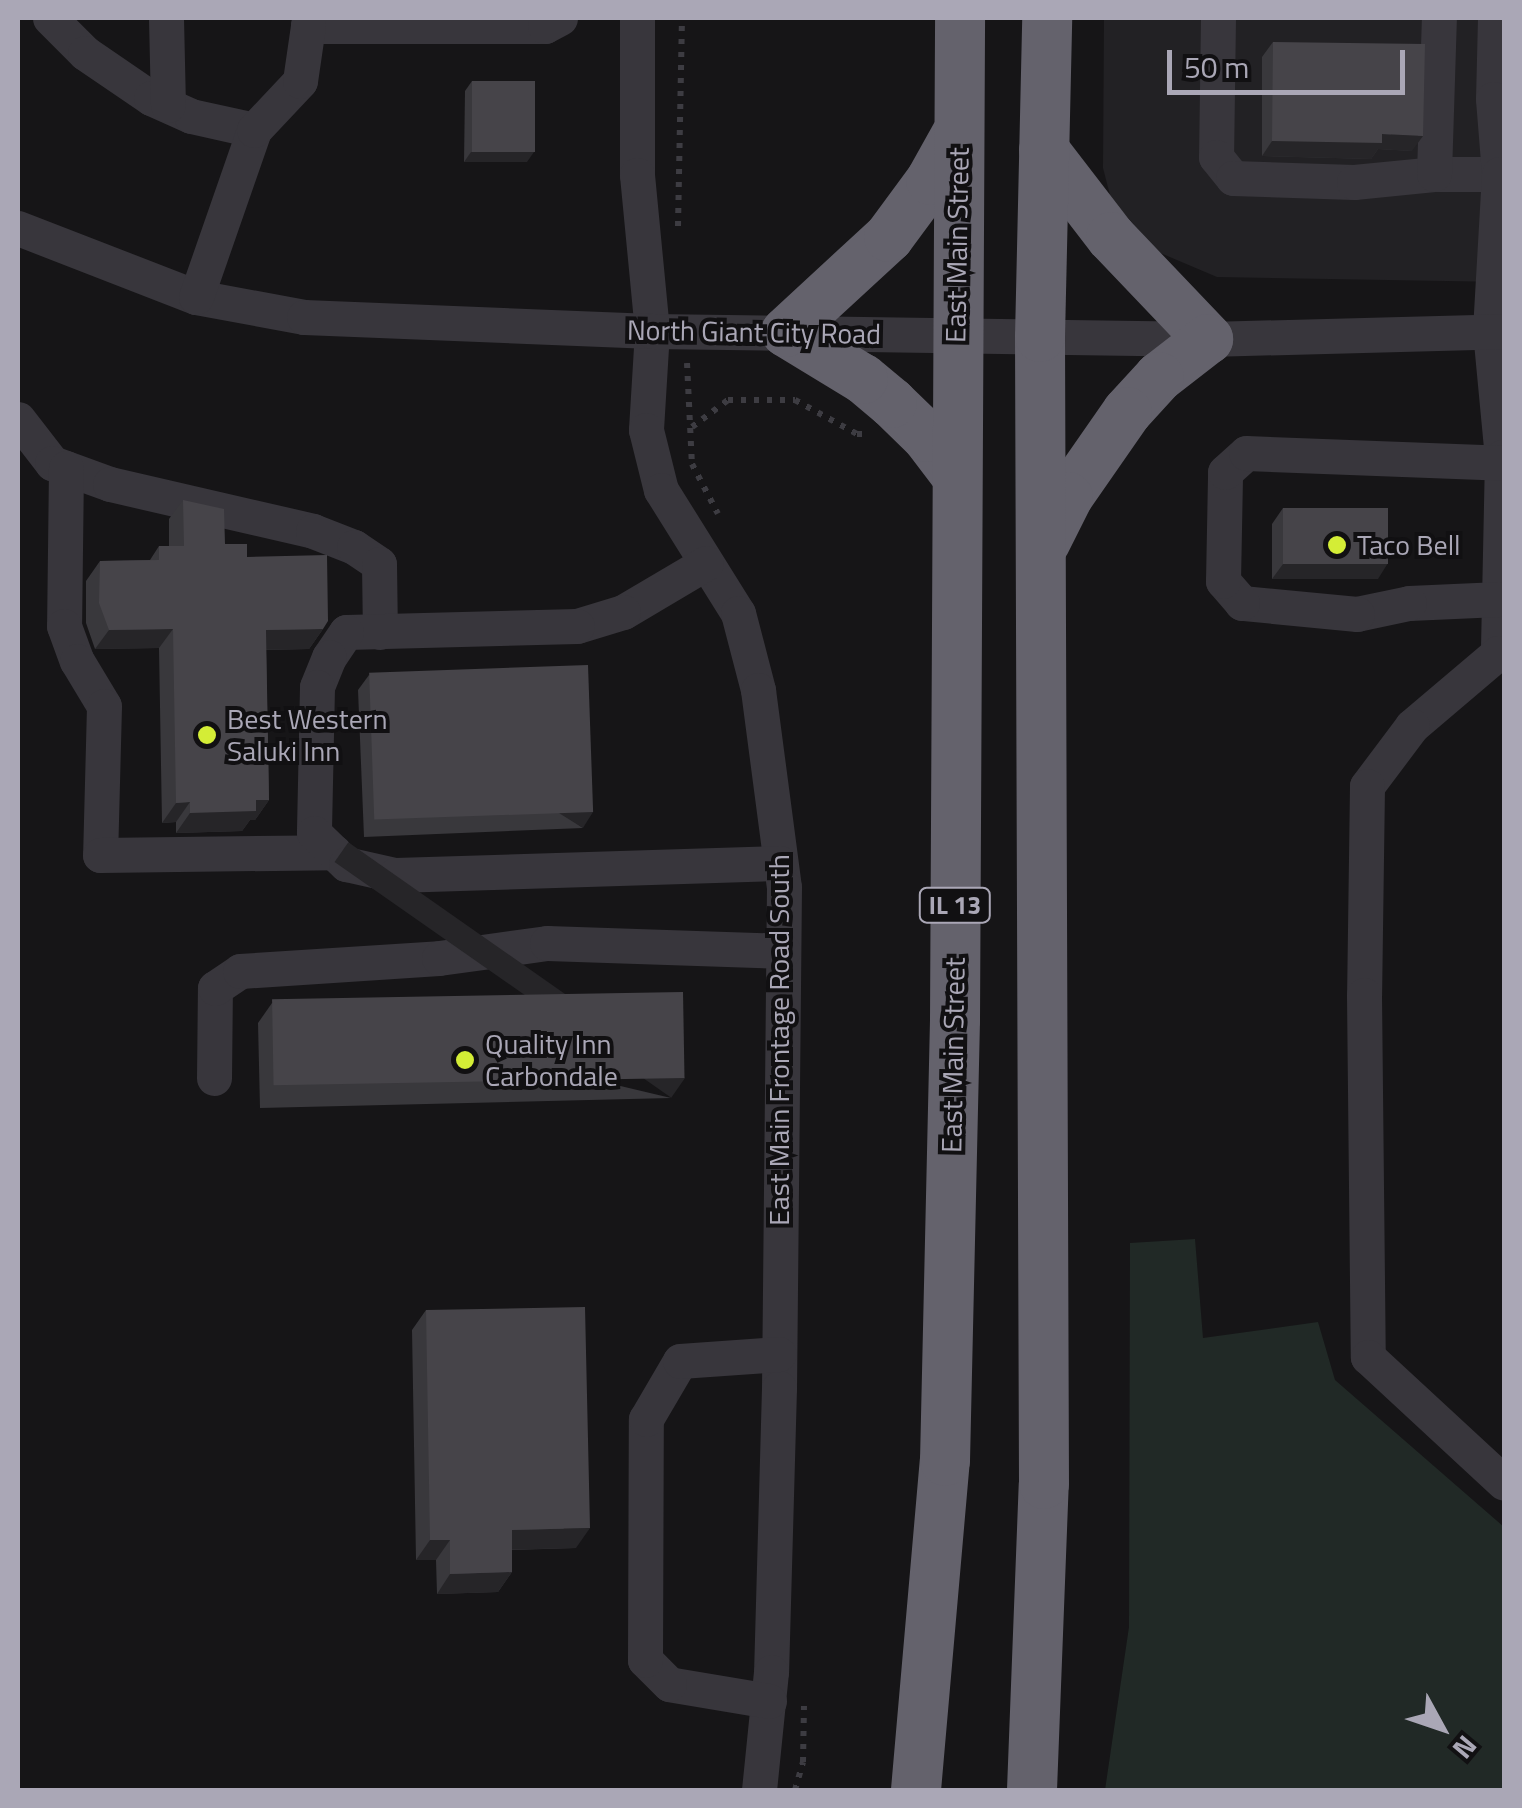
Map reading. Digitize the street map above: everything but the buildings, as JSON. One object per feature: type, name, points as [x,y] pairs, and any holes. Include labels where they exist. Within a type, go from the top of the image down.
[{"type":"highway","name":"East Main Street","points":[[916,1790],[944,1462],[955,1020],[955,335],[960,18]]},
{"type":"highway","points":[[1032,1790],[1044,1484],[1040,337],[1047,18]]},
{"type":"highway","points":[[955,474],[927,437],[863,379],[786,332],[889,237],[931,180],[958,131]]},
{"type":"highway","points":[[1042,548],[1068,497],[1127,412],[1159,377],[1208,339],[1110,237],[1044,150]]},
{"type":"street","points":[[50,18],[85,35],[168,105],[190,116],[254,130]]},
{"type":"street","points":[[166,18],[168,105]]},
{"type":"street","points":[[196,297],[254,130],[300,81],[309,22],[544,26],[560,18]]},
{"type":"street","name":"East Main Frontage Road South","points":[[637,18],[637,175],[652,331],[646,430],[661,490],[738,614],[758,690],[780,862],[783,951],[779,1354],[769,1701],[760,1790]]},
{"type":"street","points":[[1218,18],[1216,157],[1233,178],[1354,182],[1434,174],[1499,174]]},
{"type":"street","points":[[1434,174],[1439,18]]},
{"type":"street","points":[[1495,18],[1499,99],[1501,653],[1412,726],[1367,786],[1364,995],[1368,1357],[1504,1483]]},
{"type":"street","name":"North Giant City Road","points":[[18,238],[196,297],[304,318],[652,331],[1208,339],[1497,331]]},
{"type":"street","points":[[18,419],[52,463],[110,484],[313,531],[354,547],[378,564],[380,632]]},
{"type":"street","points":[[1499,599],[1409,603],[1357,614],[1242,603],[1223,581],[1225,472],[1246,453],[1426,464],[1502,463]]},
{"type":"street","points":[[66,468],[64,626],[77,661],[104,706],[100,855],[334,852]]},
{"type":"street","points":[[706,563],[624,612],[577,626],[346,632],[328,657],[317,687],[314,832],[346,864],[394,876],[780,862]]},
{"type":"street","points":[[214,1078],[214,988],[240,970],[439,958],[547,944],[783,951]]},
{"type":"street","points":[[769,1701],[669,1684],[645,1660],[646,1418],[680,1360],[779,1354]]},
{"type":"path","points":[[678,229],[682,18]]},
{"type":"path","points":[[691,428],[728,400],[795,400],[857,434],[873,435]]},
{"type":"shaded area","points":[[1104,18],[1504,18],[1504,282],[1217,277],[1158,252],[1111,199],[1103,168]]},
{"type":"shaded area","points":[[1195,1239],[1203,1338],[1318,1322],[1335,1380],[1504,1527],[1504,1790],[1105,1790],[1129,1627],[1130,1243]]},
{"type":"place","name":"Taco Bell","points":[[1337,545]]},
{"type":"place","name":"Best Western Saluki Inn","points":[[207,735]]},
{"type":"place","name":"Quality Inn Carbondale","points":[[465,1060]]}]
